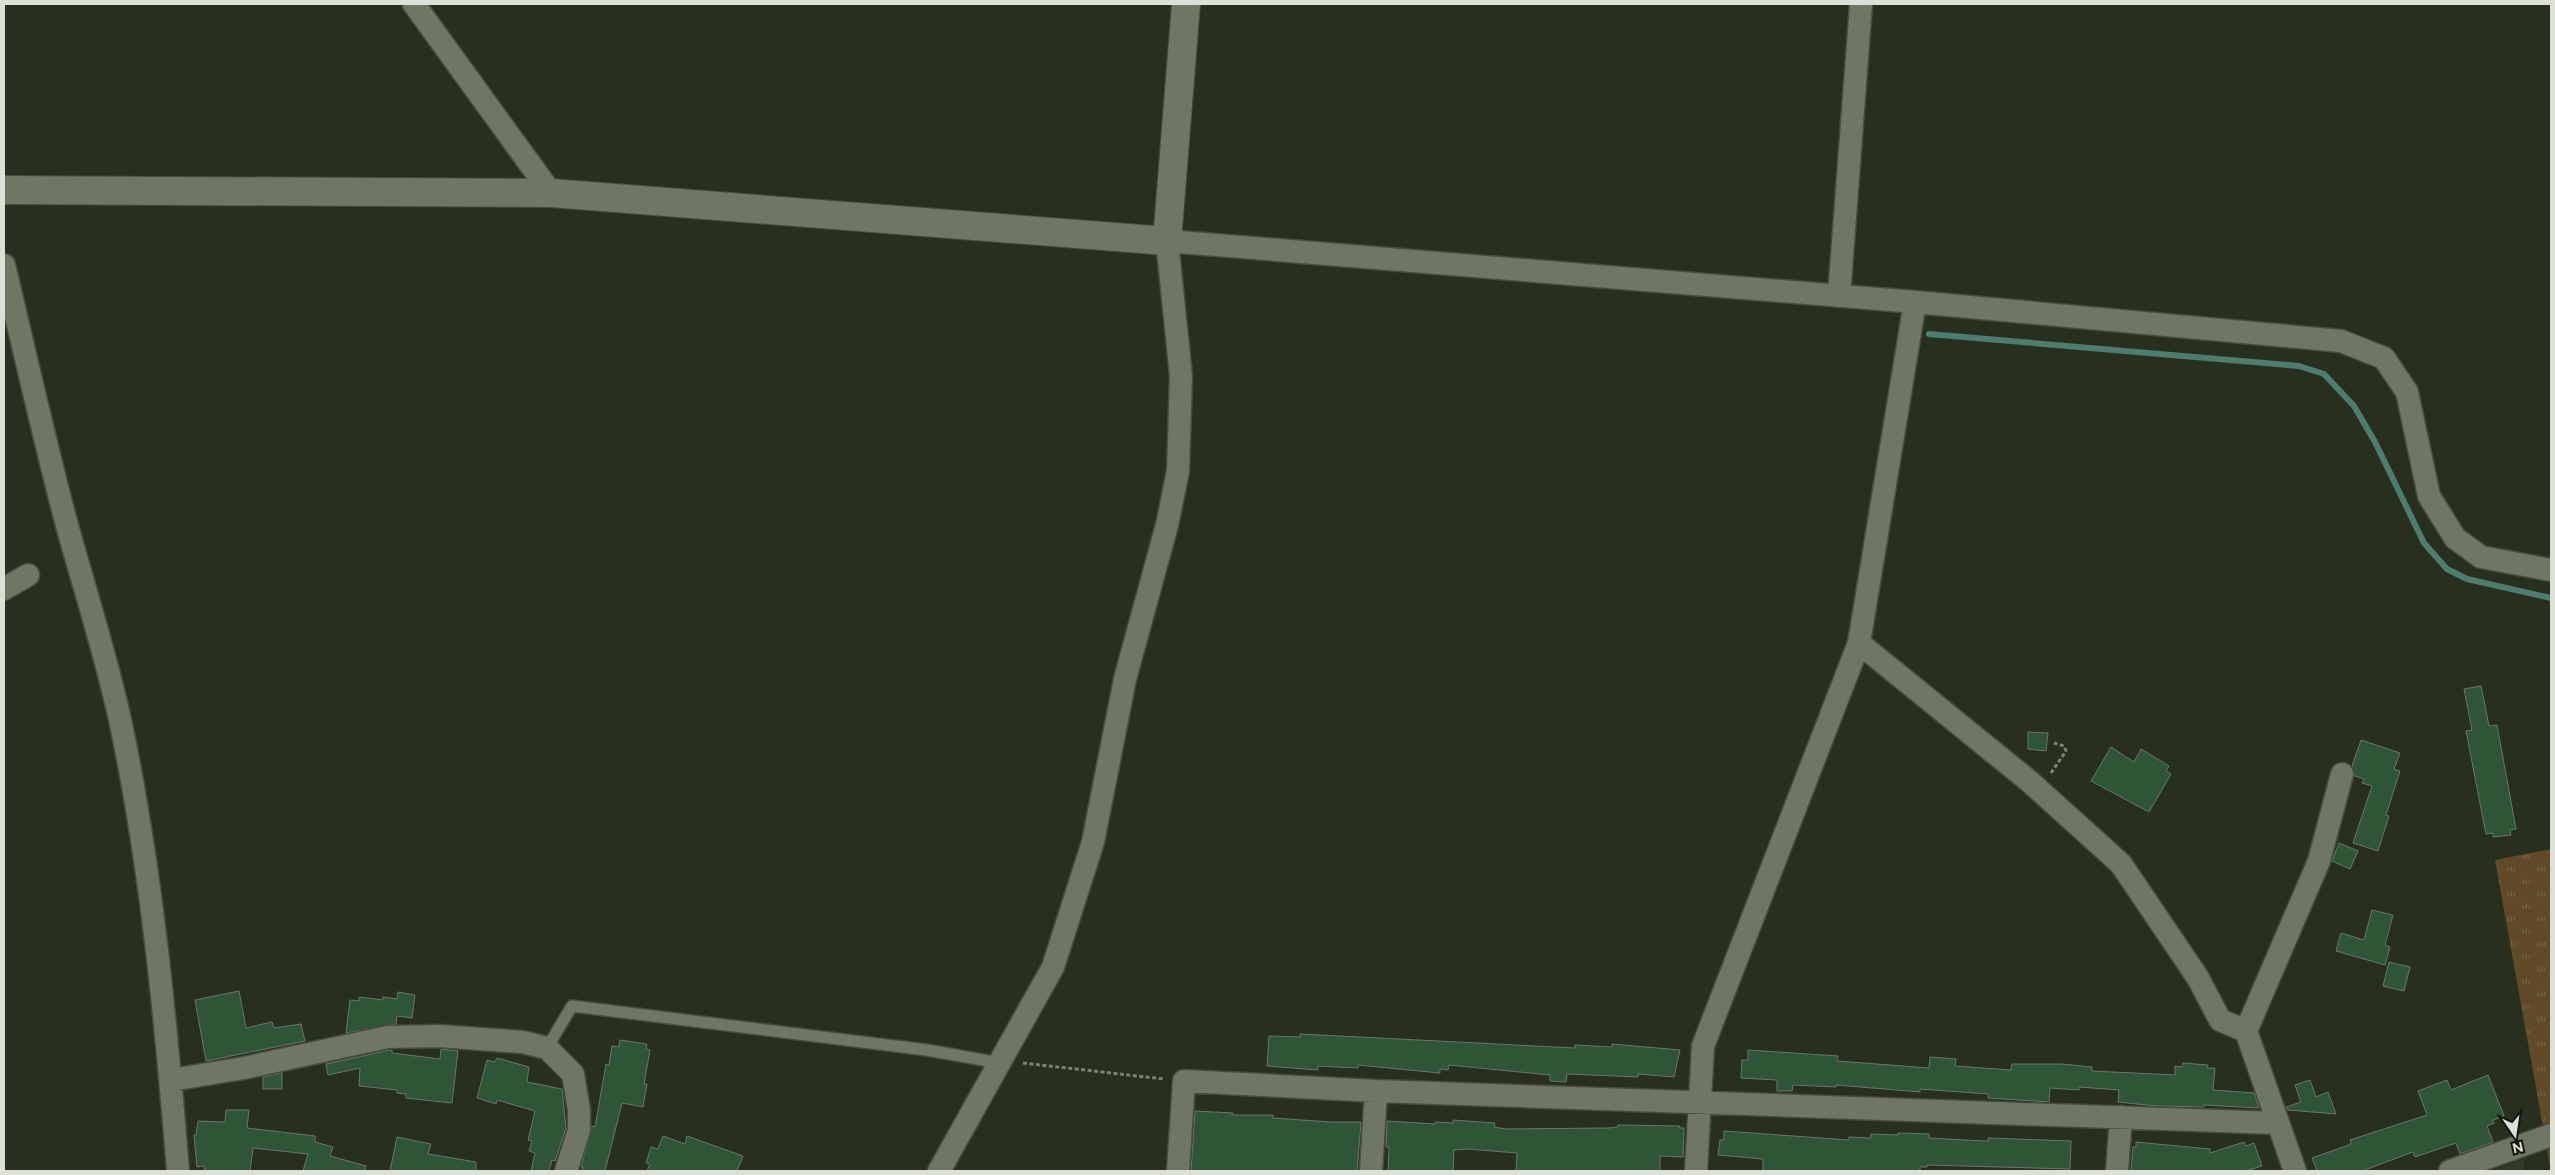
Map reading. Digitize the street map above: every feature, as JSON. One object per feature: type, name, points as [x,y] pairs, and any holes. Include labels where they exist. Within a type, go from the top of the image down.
[{"type":"street","points":[[414,4],[551,193]]},
{"type":"street","points":[[940,1171],[1053,966],[1093,842],[1125,679],[1167,525],[1178,471],[1181,424],[1181,376],[1168,251],[1186,4]]},
{"type":"street","points":[[1839,296],[1861,4]]},
{"type":"street","points":[[4,190],[551,193],[1000,226],[1168,251],[1839,296],[1914,307],[2341,341],[2384,358],[2407,392],[2429,496],[2455,538],[2481,556],[2551,570]]},
{"type":"street","points":[[4,265],[66,520],[93,612],[122,727],[143,843],[171,1080],[178,1171]]},
{"type":"street","points":[[1696,1171],[1703,1046],[1859,643],[1914,307]]},
{"type":"street","points":[[4,589],[28,575]]},
{"type":"street","points":[[1859,643],[2039,790],[2121,864],[2198,978],[2220,1020],[2246,1031]]},
{"type":"street","points":[[2295,1171],[2276,1122],[2246,1031],[2319,861],[2342,774]]},
{"type":"street","points":[[171,1080],[244,1068],[388,1037],[439,1036],[522,1042],[547,1048],[574,1074],[580,1110],[579,1130],[566,1171]]},
{"type":"street","points":[[1178,1171],[1184,1081],[1376,1091],[2276,1122]]},
{"type":"street","points":[[1371,1171],[1376,1091]]},
{"type":"street","points":[[2117,1171],[2121,1117]]},
{"type":"street","points":[[2450,1171],[2551,1136]]},
{"type":"lane","points":[[547,1048],[572,1006],[927,1050],[1000,1063]]},
{"type":"path","points":[[2039,790],[2066,750],[2064,746],[2054,743]]},
{"type":"path","points":[[1000,1063],[1017,1062],[1184,1081]]},
{"type":"shaded area","points":[[2523,1159],[2525,1171],[2492,1171]]},
{"type":"green space","points":[[2551,849],[2551,1171],[2495,860]]},
{"type":"building","points":[[2481,686],[2489,726],[2497,725],[2516,829],[2510,830],[2511,835],[2493,837],[2493,833],[2486,834],[2466,731],[2472,730],[2464,689]]},
{"type":"building","points":[[2028,732],[2048,733],[2046,751],[2028,749]]},
{"type":"building","points":[[2361,740],[2400,753],[2394,769],[2400,771],[2386,815],[2389,816],[2378,851],[2353,843],[2372,786],[2362,783],[2364,779],[2355,776],[2352,766]]},
{"type":"building","points":[[2111,747],[2134,762],[2141,749],[2169,766],[2166,771],[2171,774],[2149,812],[2091,781]]},
{"type":"building","points":[[2339,843],[2358,851],[2350,869],[2332,861]]},
{"type":"building","points":[[2372,910],[2393,915],[2385,945],[2390,947],[2385,965],[2336,951],[2341,933],[2364,940]]},
{"type":"building","points":[[2389,962],[2410,967],[2404,991],[2383,986]]},
{"type":"building","points":[[239,991],[246,1028],[272,1022],[274,1028],[301,1024],[305,1041],[206,1061],[195,1000]]},
{"type":"building","points":[[398,992],[415,995],[412,1018],[397,1016],[396,1024],[346,1033],[350,1000],[359,1001],[359,997],[383,1000],[383,997],[397,999]]},
{"type":"building","points":[[1300,1034],[1575,1048],[1575,1045],[1612,1047],[1612,1044],[1680,1050],[1674,1077],[1638,1074],[1638,1077],[1567,1074],[1566,1082],[1550,1081],[1550,1075],[1449,1065],[1448,1070],[1440,1069],[1440,1073],[1358,1065],[1358,1068],[1318,1066],[1318,1070],[1267,1066],[1269,1036],[1300,1037]]},
{"type":"building","points":[[620,1040],[647,1044],[646,1049],[650,1050],[644,1084],[647,1084],[643,1107],[622,1103],[605,1171],[582,1171],[583,1167],[581,1167],[592,1126],[595,1127],[606,1064],[609,1065],[612,1046],[619,1047]]},
{"type":"building","points":[[441,1049],[458,1051],[452,1103],[406,1098],[406,1094],[397,1093],[397,1090],[359,1086],[360,1068],[328,1075],[326,1064],[390,1050],[392,1050],[392,1053],[440,1059]]},
{"type":"building","points":[[1748,1050],[1838,1056],[1837,1061],[1929,1068],[1930,1057],[1956,1059],[1955,1066],[2011,1070],[2012,1064],[2062,1064],[2092,1067],[2092,1071],[2175,1075],[2175,1066],[2182,1067],[2183,1063],[2208,1065],[2207,1068],[2215,1068],[2213,1090],[2254,1093],[2259,1108],[2204,1105],[2204,1107],[2156,1106],[2118,1102],[2119,1090],[2079,1087],[2079,1090],[2050,1088],[2049,1102],[1988,1098],[1988,1094],[1920,1089],[1920,1092],[1836,1085],[1836,1087],[1793,1085],[1792,1091],[1777,1091],[1777,1080],[1741,1078],[1742,1060],[1748,1060]]},
{"type":"building","points":[[497,1058],[529,1067],[527,1082],[562,1089],[566,1128],[555,1161],[552,1160],[549,1171],[531,1171],[535,1153],[529,1151],[532,1141],[528,1140],[535,1111],[497,1100],[496,1104],[477,1098],[487,1060],[495,1062]]},
{"type":"building","points":[[282,1073],[282,1089],[263,1089],[263,1077]]},
{"type":"building","points":[[2488,1075],[2504,1116],[2493,1120],[2494,1123],[2487,1126],[2493,1142],[2460,1154],[2456,1143],[2415,1157],[2413,1152],[2362,1171],[2317,1171],[2312,1158],[2349,1145],[2351,1144],[2350,1140],[2427,1115],[2418,1091],[2447,1080],[2451,1090]]},
{"type":"building","points":[[2310,1080],[2316,1097],[2328,1092],[2336,1114],[2288,1110],[2286,1107],[2301,1102],[2295,1085]]},
{"type":"building","points":[[226,1110],[249,1110],[247,1128],[315,1136],[315,1142],[333,1147],[330,1156],[366,1166],[365,1171],[303,1171],[308,1154],[253,1148],[250,1171],[205,1171],[204,1166],[197,1167],[194,1135],[196,1135],[198,1121],[225,1122]]},
{"type":"building","points":[[1195,1111],[1233,1113],[1233,1115],[1273,1115],[1273,1118],[1331,1122],[1361,1122],[1357,1171],[1191,1171]]},
{"type":"building","points":[[1453,1120],[1495,1123],[1494,1127],[1506,1129],[1608,1128],[1618,1127],[1618,1125],[1680,1126],[1679,1128],[1684,1128],[1683,1157],[1660,1156],[1660,1171],[1516,1171],[1517,1153],[1467,1149],[1454,1150],[1453,1171],[1388,1171],[1389,1147],[1386,1147],[1387,1121],[1435,1124],[1436,1122],[1453,1123]]},
{"type":"building","points":[[1724,1131],[1849,1140],[1849,1137],[1871,1138],[1871,1134],[1898,1135],[1898,1133],[1929,1134],[1929,1138],[1984,1141],[1988,1141],[1988,1138],[2071,1141],[2070,1169],[1927,1165],[1927,1167],[1920,1167],[1920,1171],[1763,1171],[1763,1159],[1718,1155],[1720,1140],[1724,1140]]},
{"type":"building","points":[[663,1136],[685,1144],[687,1136],[743,1156],[737,1171],[647,1171],[650,1164],[646,1163],[651,1147],[658,1149]]},
{"type":"building","points":[[397,1137],[431,1144],[428,1154],[476,1162],[476,1171],[390,1171]]},
{"type":"building","points":[[2136,1142],[2210,1149],[2210,1153],[2244,1142],[2246,1146],[2254,1143],[2262,1166],[2245,1171],[2135,1171],[2131,1170],[2133,1147],[2136,1147]]},
{"type":"waterway","points":[[1929,334],[2299,366],[2324,374],[2354,406],[2375,442],[2424,543],[2447,569],[2467,579],[2551,598]]}]
